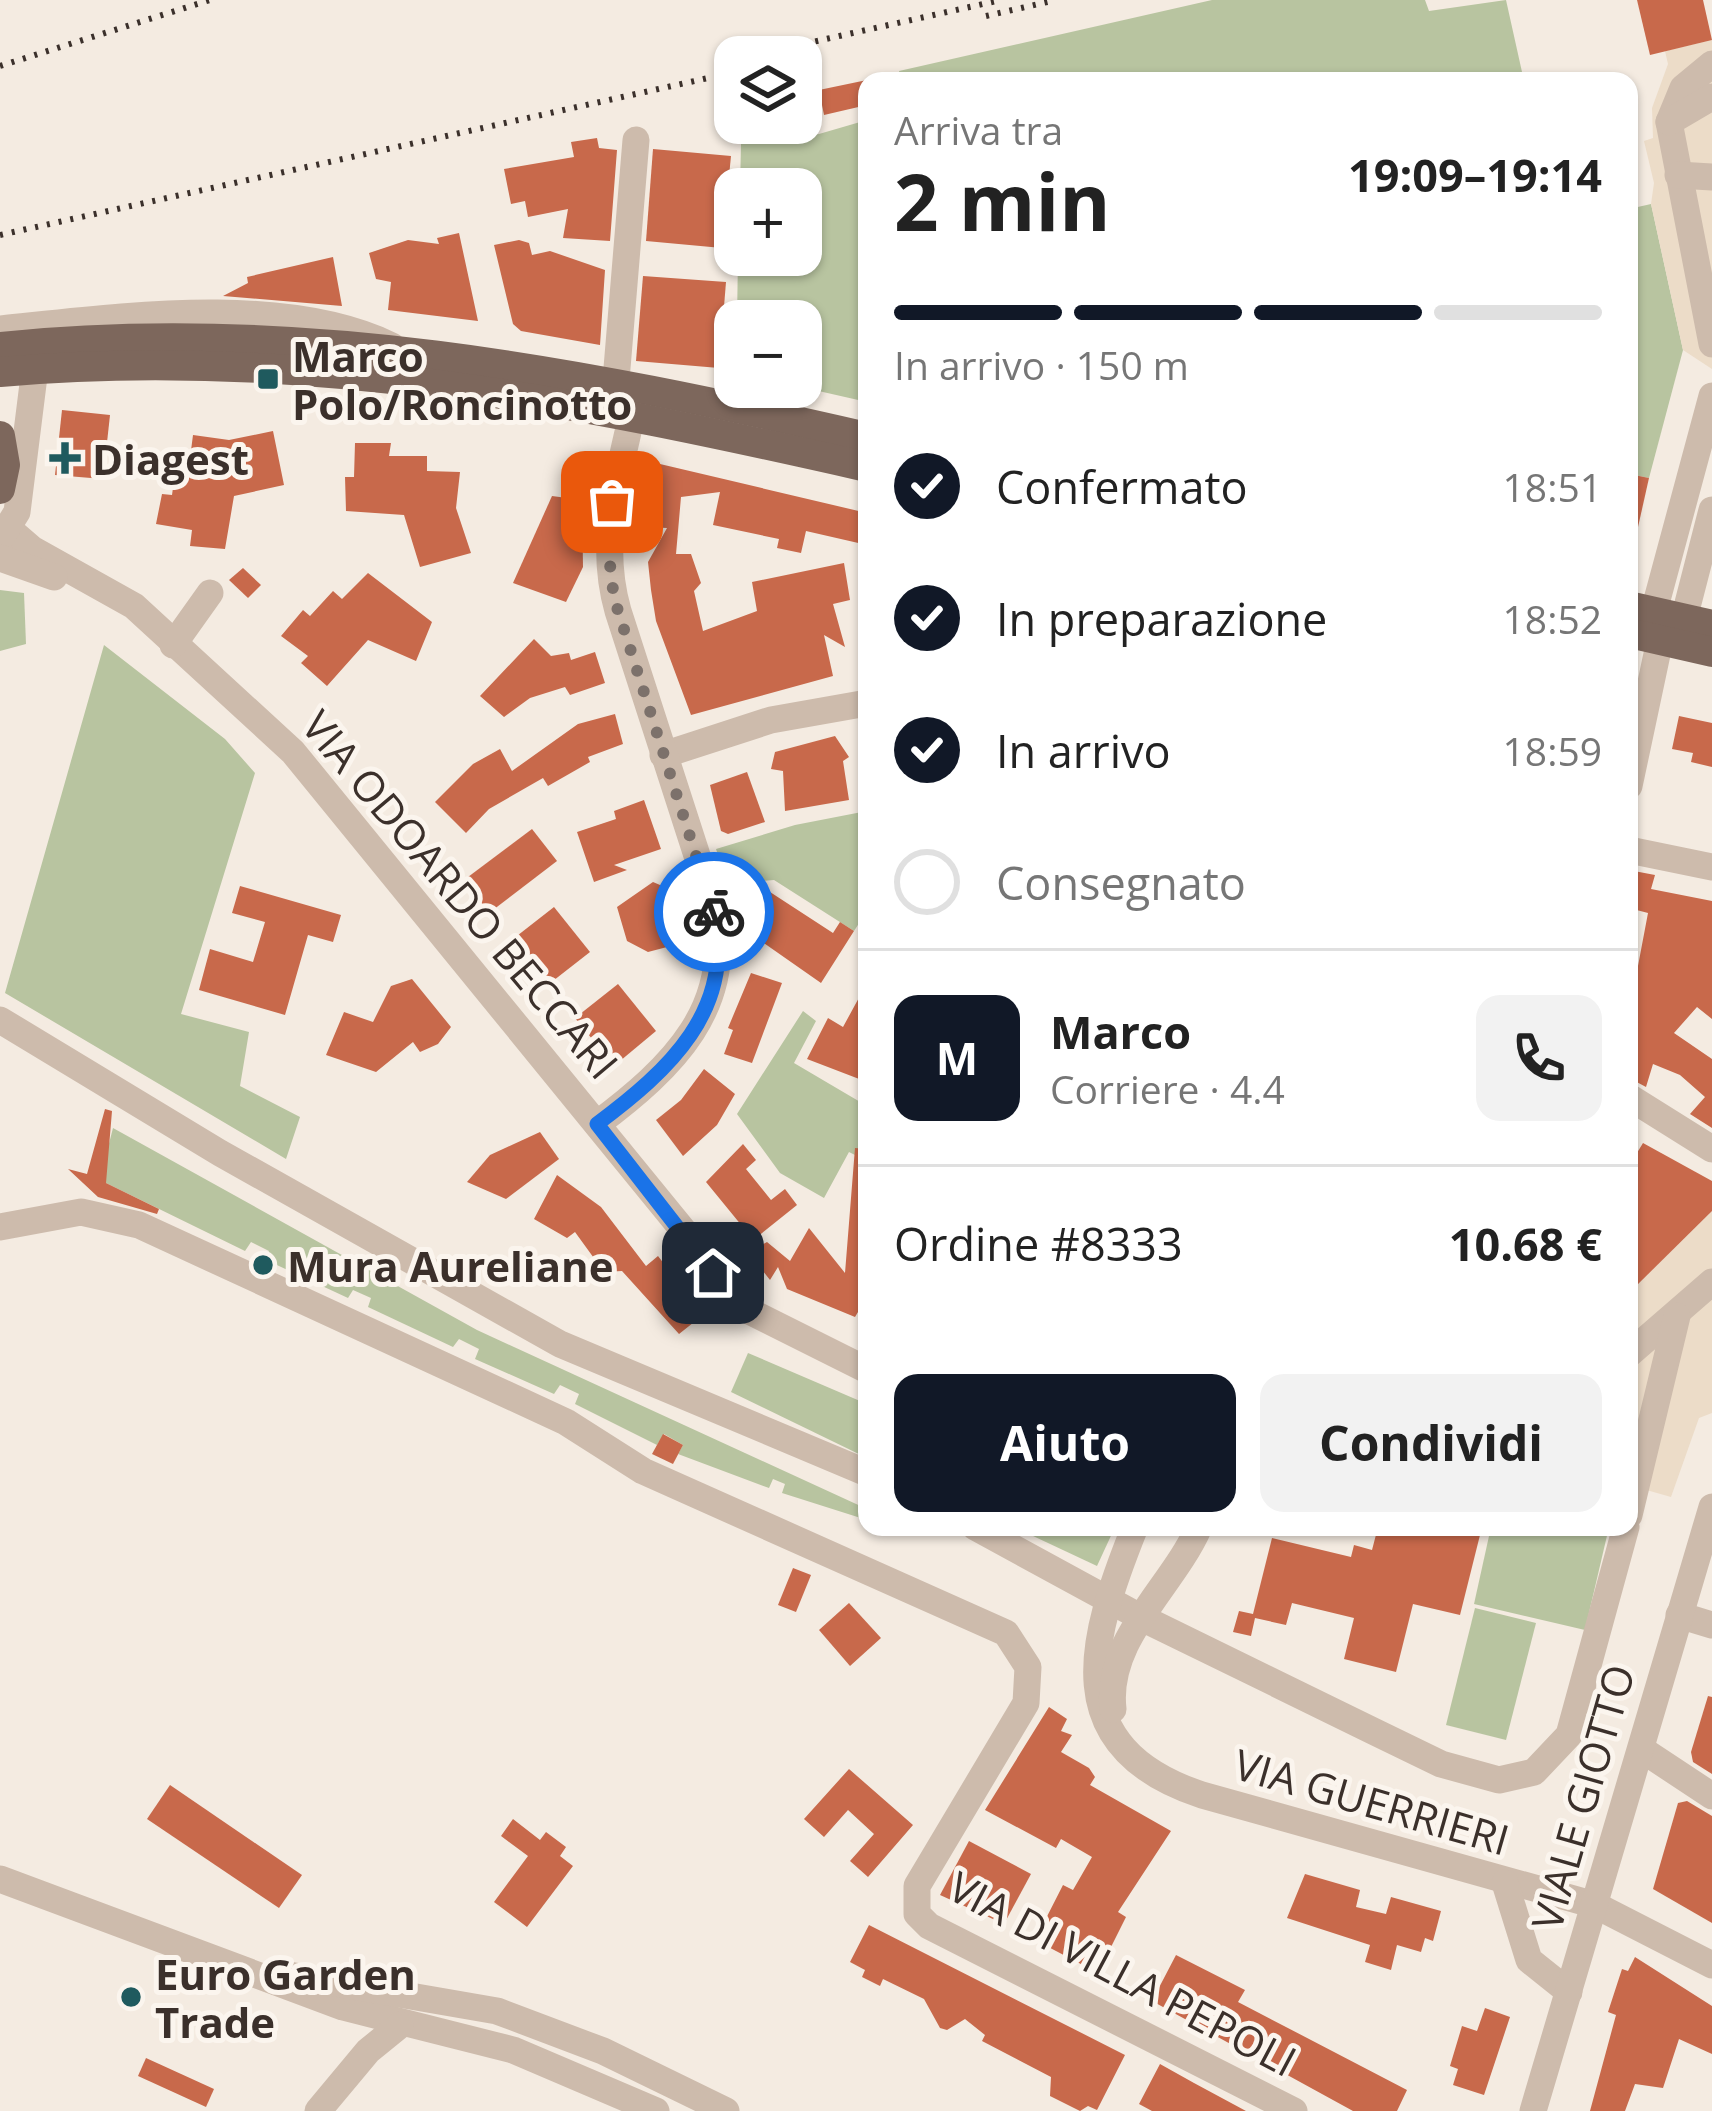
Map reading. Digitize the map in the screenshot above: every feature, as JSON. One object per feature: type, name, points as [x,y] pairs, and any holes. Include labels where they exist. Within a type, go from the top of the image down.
[{"type":"main road","points":[[0,372],[36,356],[208,327],[392,346],[616,380],[858,435]]},
{"type":"main road","points":[[0,347],[36,356],[407,378],[632,414],[858,465]]},
{"type":"main road","points":[[0,436],[5,465],[0,489]]},
{"type":"main road","points":[[1638,630],[1667,620],[1712,652]]},
{"type":"street","points":[[1711,333],[1703,257],[1680,189],[1669,122],[1683,88],[1712,64]]},
{"type":"street","points":[[1669,122],[1712,97]]},
{"type":"street","points":[[597,1124],[679,1055],[705,1012],[718,967],[712,904],[616,605],[609,563],[610,513],[632,414],[630,396],[616,380],[636,140]]},
{"type":"street","points":[[1680,189],[1712,177]]},
{"type":"street","points":[[1680,189],[1712,203]]},
{"type":"street","points":[[0,328],[118,318],[208,327],[207,353],[223,364]]},
{"type":"street","points":[[5,534],[17,512],[36,356]]},
{"type":"street","points":[[1638,746],[1712,396]]},
{"type":"street","points":[[1667,620],[1712,510]]},
{"type":"street","name":"VIA ODOARDO BECCARI","points":[[5,534],[88,577],[141,614],[311,771],[748,1311],[858,1357]]},
{"type":"street","name":"VIA ODOARDO BECCARI","points":[[0,557],[141,614]]},
{"type":"street","points":[[173,645],[210,592]]},
{"type":"street","points":[[663,755],[784,717],[858,705]]},
{"type":"street","points":[[1638,852],[1712,867]]},
{"type":"street","points":[[0,1019],[220,1153],[540,1334],[858,1469]]},
{"type":"street","points":[[1638,1103],[1712,1150]]},
{"type":"street","name":"VIA DI VILLA PEPOLI","points":[[0,1227],[81,1212],[139,1226],[566,1422],[658,1478],[991,1624],[1016,1641],[1028,1666],[1028,1696],[916,1886],[914,1908],[929,1926],[1294,2111]]},
{"type":"street","points":[[1638,1347],[1712,1282]]},
{"type":"street","points":[[1638,1444],[1677,1316]]},
{"type":"street","name":"VIALE GIOTTO","points":[[1533,2111],[1712,1507]]},
{"type":"street","points":[[991,1536],[1142,1618],[1441,1763],[1481,1778],[1517,1779],[1550,1761],[1569,1736],[1624,1536]]},
{"type":"street","name":"VIA GUERRIERI","points":[[1132,1536],[1108,1598],[1096,1664],[1096,1700],[1110,1732],[1136,1756],[1181,1788],[1595,1905],[1712,1965]]},
{"type":"street","points":[[1136,1756],[1116,1719],[1112,1686],[1124,1645],[1193,1536]]},
{"type":"street","points":[[1678,1615],[1712,1624]]},
{"type":"street","points":[[1641,1749],[1712,1796]]},
{"type":"street","points":[[0,1879],[400,2025],[513,2050],[656,2111]]},
{"type":"street","points":[[1505,1883],[1529,1960],[1569,1992]]},
{"type":"street","points":[[244,1967],[497,2011],[603,2051],[726,2111]]},
{"type":"street","points":[[318,2111],[368,2051],[400,2025]]},
{"type":"green space","points":[[1212,0],[1425,0],[1429,11],[1506,0],[1522,72],[899,72]]},
{"type":"green space","points":[[858,123],[858,400],[822,392],[822,300],[737,300],[738,276],[822,276],[822,168],[740,168],[741,144],[822,144],[822,133]]},
{"type":"green space","points":[[1651,204],[1683,350],[1649,478],[1638,476],[1638,207]]},
{"type":"green space","points":[[0,590],[24,593],[26,644],[0,651]]},
{"type":"green space","points":[[104,645],[225,739],[255,773],[181,1014],[249,1032],[240,1086],[300,1117],[286,1159],[5,993]]},
{"type":"green space","points":[[858,813],[858,925],[854,931],[774,880],[728,884],[716,849],[795,825]]},
{"type":"green space","points":[[803,1011],[816,1021],[794,1063],[858,1101],[858,1156],[849,1152],[824,1198],[780,1173],[737,1114]]},
{"type":"green space","points":[[113,1128],[477,1330],[858,1505],[858,1517],[782,1493],[785,1484],[773,1479],[769,1488],[678,1454],[683,1445],[664,1434],[657,1445],[575,1404],[579,1394],[560,1385],[554,1394],[475,1359],[479,1349],[459,1339],[453,1347],[368,1307],[371,1298],[353,1290],[348,1298],[266,1260],[269,1251],[251,1242],[245,1251],[106,1183],[104,1163]]},
{"type":"green space","points":[[748,1353],[858,1400],[858,1454],[731,1392]]},
{"type":"green space","points":[[1033,1536],[1111,1536],[1097,1566]]},
{"type":"green space","points":[[1489,1536],[1607,1536],[1585,1630],[1474,1604]]},
{"type":"green space","points":[[1475,1608],[1536,1623],[1506,1740],[1446,1725]]},
{"type":"shaded area","points":[[1712,40],[1712,369],[1683,350],[1651,204],[1654,183],[1644,141],[1653,138],[1652,108],[1668,64],[1665,51]]},
{"type":"shaded area","points":[[1712,1211],[1712,1413],[1699,1418],[1671,1497],[1638,1488],[1638,1284]]},
{"type":"building","points":[[1637,0],[1703,0],[1712,40],[1650,55]]},
{"type":"building","points":[[858,82],[858,107],[824,115],[822,89]]},
{"type":"building","points":[[597,138],[599,148],[617,150],[610,241],[563,238],[568,209],[528,217],[525,201],[511,204],[504,169],[574,157],[571,142]]},
{"type":"building","points":[[653,149],[731,156],[730,168],[714,168],[714,247],[646,241]]},
{"type":"building","points":[[459,233],[478,321],[388,310],[391,282],[376,279],[369,253],[408,240],[439,244],[437,238]]},
{"type":"building","points":[[529,243],[532,255],[550,251],[605,270],[600,345],[521,331],[513,324],[494,245]]},
{"type":"building","points":[[333,257],[342,306],[223,296],[248,283],[247,277]]},
{"type":"building","points":[[643,276],[726,282],[725,300],[714,300],[714,368],[636,361]]},
{"type":"building","points":[[62,410],[110,415],[103,479],[55,475]]},
{"type":"building","points":[[273,431],[284,485],[234,496],[225,549],[190,546],[192,530],[156,524],[162,494],[172,495],[176,466],[189,466],[193,435],[229,440]]},
{"type":"building","points":[[355,443],[391,443],[389,456],[427,456],[427,471],[460,472],[456,508],[471,553],[420,567],[404,515],[346,511],[345,477],[354,477]]},
{"type":"building","points":[[660,464],[858,511],[858,543],[806,531],[801,553],[777,548],[779,539],[713,525],[720,492],[681,497],[676,554],[691,554],[701,583],[694,591],[703,631],[757,611],[752,582],[844,563],[850,600],[833,604],[845,647],[824,635],[833,676],[691,715],[656,621],[648,562],[667,528],[645,527],[649,490],[654,491]]},
{"type":"building","points":[[1638,476],[1649,478],[1638,527]]},
{"type":"building","points":[[552,496],[582,500],[583,567],[566,602],[513,583]]},
{"type":"building","points":[[243,568],[261,585],[248,598],[229,580]]},
{"type":"building","points":[[368,573],[432,622],[416,661],[368,640],[327,686],[301,663],[308,656],[281,636],[303,610],[310,616],[333,591],[342,599]]},
{"type":"building","points":[[534,639],[551,656],[569,653],[571,660],[595,652],[605,683],[570,695],[565,687],[530,698],[504,717],[480,696]]},
{"type":"building","points":[[615,714],[623,744],[588,757],[590,762],[548,786],[543,778],[489,809],[466,833],[435,802],[473,764],[500,749],[512,771],[578,724]]},
{"type":"building","points":[[1679,716],[1712,723],[1712,767],[1691,762],[1693,753],[1672,749]]},
{"type":"building","points":[[835,736],[849,757],[843,761],[849,800],[785,811],[783,771],[771,769],[775,752]]},
{"type":"building","points":[[747,772],[765,822],[728,834],[721,831],[710,785]]},
{"type":"building","points":[[644,800],[661,849],[614,865],[627,870],[594,882],[577,832],[616,819],[614,811]]},
{"type":"building","points":[[532,829],[557,861],[489,913],[464,880]]},
{"type":"building","points":[[1638,872],[1655,875],[1651,889],[1712,901],[1712,1019],[1697,1007],[1674,1033],[1712,1059],[1712,1128],[1690,1114],[1705,1097],[1680,1075],[1653,1064],[1646,1087],[1638,1083],[1638,966],[1648,913],[1638,910]]},
{"type":"building","points":[[653,882],[681,894],[679,926],[686,942],[648,952],[627,941],[617,907]]},
{"type":"building","points":[[240,886],[341,915],[333,942],[308,935],[285,1015],[199,990],[210,949],[253,962],[265,922],[232,913]]},
{"type":"building","points":[[770,892],[833,933],[840,922],[854,931],[821,983],[761,941],[748,943],[742,895]]},
{"type":"building","points":[[554,907],[590,952],[549,984],[513,939]]},
{"type":"building","points":[[751,973],[782,983],[752,1063],[724,1054],[733,1030],[728,1028]]},
{"type":"building","points":[[412,979],[451,1027],[438,1044],[420,1052],[413,1042],[376,1072],[326,1055],[344,1012],[373,1022],[391,986]]},
{"type":"building","points":[[618,984],[656,1031],[614,1066],[575,1018]]},
{"type":"building","points":[[858,1000],[858,1079],[807,1059],[828,1018],[843,1027]]},
{"type":"building","points":[[704,1069],[735,1094],[717,1125],[683,1156],[656,1120],[681,1100]]},
{"type":"building","points":[[105,1109],[112,1111],[106,1183],[159,1209],[157,1214],[98,1197],[68,1169],[87,1174]]},
{"type":"building","points":[[540,1132],[559,1159],[506,1199],[467,1182],[490,1155]]},
{"type":"building","points":[[1643,1143],[1712,1181],[1712,1211],[1638,1284],[1638,1151]]},
{"type":"building","points":[[743,1144],[756,1160],[746,1169],[771,1200],[785,1189],[797,1205],[757,1237],[751,1237],[706,1182]]},
{"type":"building","points":[[858,1148],[855,1317],[787,1289],[778,1267],[770,1280],[748,1252],[767,1242],[790,1261],[809,1228],[845,1273]]},
{"type":"building","points":[[557,1175],[601,1207],[646,1266],[658,1256],[703,1315],[679,1334],[622,1271],[604,1272],[575,1232],[567,1238],[534,1219]]},
{"type":"building","points":[[663,1434],[683,1445],[673,1464],[652,1454]]},
{"type":"building","points":[[1376,1536],[1480,1536],[1460,1615],[1413,1604],[1396,1672],[1344,1659],[1354,1618],[1292,1603],[1286,1625],[1255,1618],[1251,1636],[1233,1632],[1239,1611],[1253,1614],[1272,1538],[1351,1557],[1354,1545],[1372,1550]]},
{"type":"building","points":[[793,1568],[811,1575],[796,1612],[778,1605]]},
{"type":"building","points":[[849,1603],[881,1638],[850,1666],[819,1630]]},
{"type":"building","points":[[1708,1696],[1712,1697],[1712,1774],[1693,1762],[1691,1752]]},
{"type":"building","points":[[1049,1707],[1067,1719],[1061,1731],[1072,1735],[1061,1752],[1089,1768],[1095,1777],[1090,1785],[1171,1831],[1118,1912],[1126,1917],[1098,1973],[1035,1940],[1063,1885],[1073,1890],[1092,1857],[1061,1839],[1056,1848],[985,1810]]},
{"type":"building","points":[[849,1769],[913,1825],[868,1877],[850,1861],[874,1834],[848,1810],[824,1837],[804,1819]]},
{"type":"building","points":[[170,1785],[302,1875],[279,1908],[147,1819]]},
{"type":"building","points":[[1687,1801],[1712,1816],[1712,1923],[1653,1889],[1678,1803]]},
{"type":"building","points":[[513,1819],[540,1840],[546,1832],[566,1847],[560,1856],[573,1866],[527,1927],[494,1902],[528,1856],[501,1836]]},
{"type":"building","points":[[969,1841],[1031,1874],[1004,1924],[940,1895]]},
{"type":"building","points":[[1305,1874],[1360,1890],[1356,1907],[1386,1914],[1391,1897],[1441,1911],[1433,1941],[1425,1938],[1421,1952],[1397,1945],[1391,1970],[1365,1962],[1370,1945],[1287,1918]]},
{"type":"building","points":[[869,1925],[1125,2055],[1097,2110],[1088,2106],[1080,2111],[1050,2096],[1051,2077],[982,2041],[985,2035],[965,2019],[947,2030],[940,2028],[924,1999],[883,1979],[880,1986],[862,1977],[865,1970],[850,1962]]},
{"type":"building","points":[[1176,1955],[1245,1990],[1238,2002],[1407,2090],[1397,2111],[1353,2111],[1152,2001]]},
{"type":"building","points":[[1635,1957],[1712,2006],[1712,2054],[1679,2039],[1663,2088],[1635,2084],[1625,2111],[1590,2111],[1616,2015],[1608,2012],[1622,1969],[1628,1971]]},
{"type":"building","points":[[1485,2008],[1510,2017],[1484,2095],[1453,2085],[1458,2069],[1450,2066],[1462,2026],[1477,2031]]},
{"type":"building","points":[[146,2058],[214,2089],[206,2107],[138,2076]]},
{"type":"building","points":[[1160,2064],[1246,2111],[1152,2111],[1139,2104]]},
{"type":"railway","points":[[0,66],[210,0]]},
{"type":"railway","points":[[822,40],[1001,0]]},
{"type":"railway","points":[[986,16],[1056,0]]},
{"type":"railway","points":[[0,235],[714,77]]},
{"type":"way so far","points":[[612,502],[608,548],[614,598],[714,912]]},
{"type":"place","name":"Marco Polo/Roncinotto","points":[[268,379]]},
{"type":"place","name":"Diagest","points":[[65,458]]},
{"type":"place","name":"Mura Aureliane","points":[[263,1265]]},
{"type":"place","name":"Euro Garden Trade","points":[[131,1997]]},
{"type":"route","points":[[713,1273],[597,1124],[670,1065],[700,1022],[718,967],[714,912]]}]
